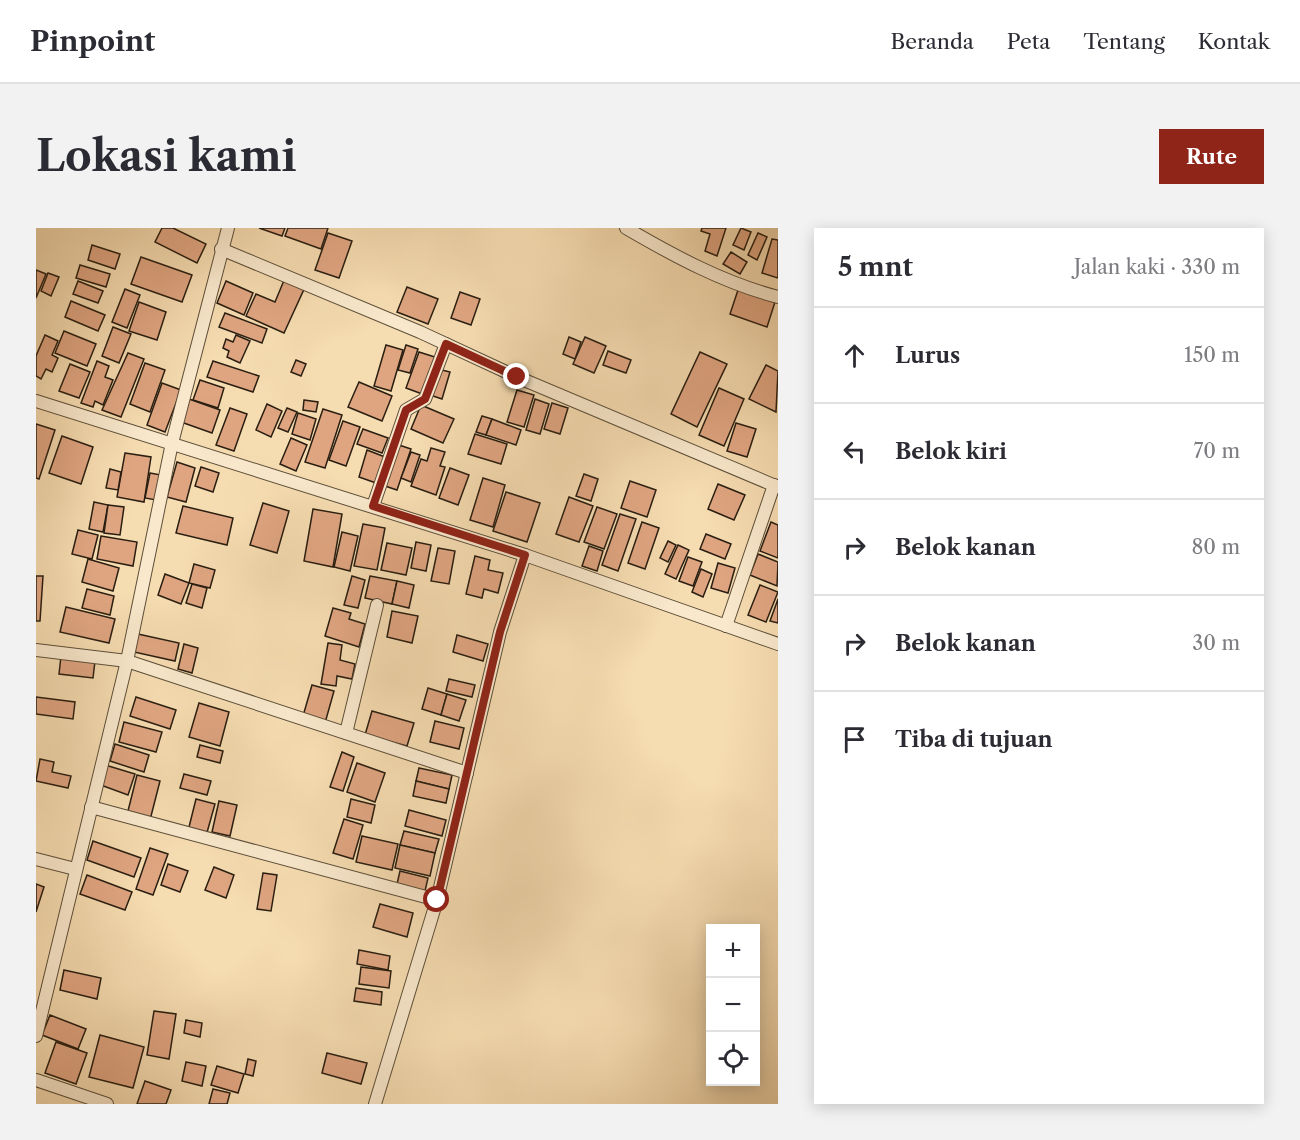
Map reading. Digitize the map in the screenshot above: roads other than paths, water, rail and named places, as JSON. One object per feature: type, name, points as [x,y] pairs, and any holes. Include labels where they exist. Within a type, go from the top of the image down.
[{"type":"street","points":[[36,1036],[127,660],[172,443],[228,228]]},
{"type":"street","points":[[626,228],[680,259],[726,280],[778,297]]},
{"type":"street","points":[[221,249],[776,486],[726,626]]},
{"type":"street","points":[[373,506],[406,410],[425,399],[446,344]]},
{"type":"street","points":[[36,401],[525,555],[778,644]]},
{"type":"street","points":[[375,1104],[437,900],[500,632],[525,555]]},
{"type":"street","points":[[346,733],[377,605]]},
{"type":"street","points":[[36,650],[127,660],[467,773]]},
{"type":"street","points":[[91,807],[437,900]]},
{"type":"street","points":[[36,859],[75,869]]},
{"type":"street","points":[[36,1080],[107,1104]]}]
